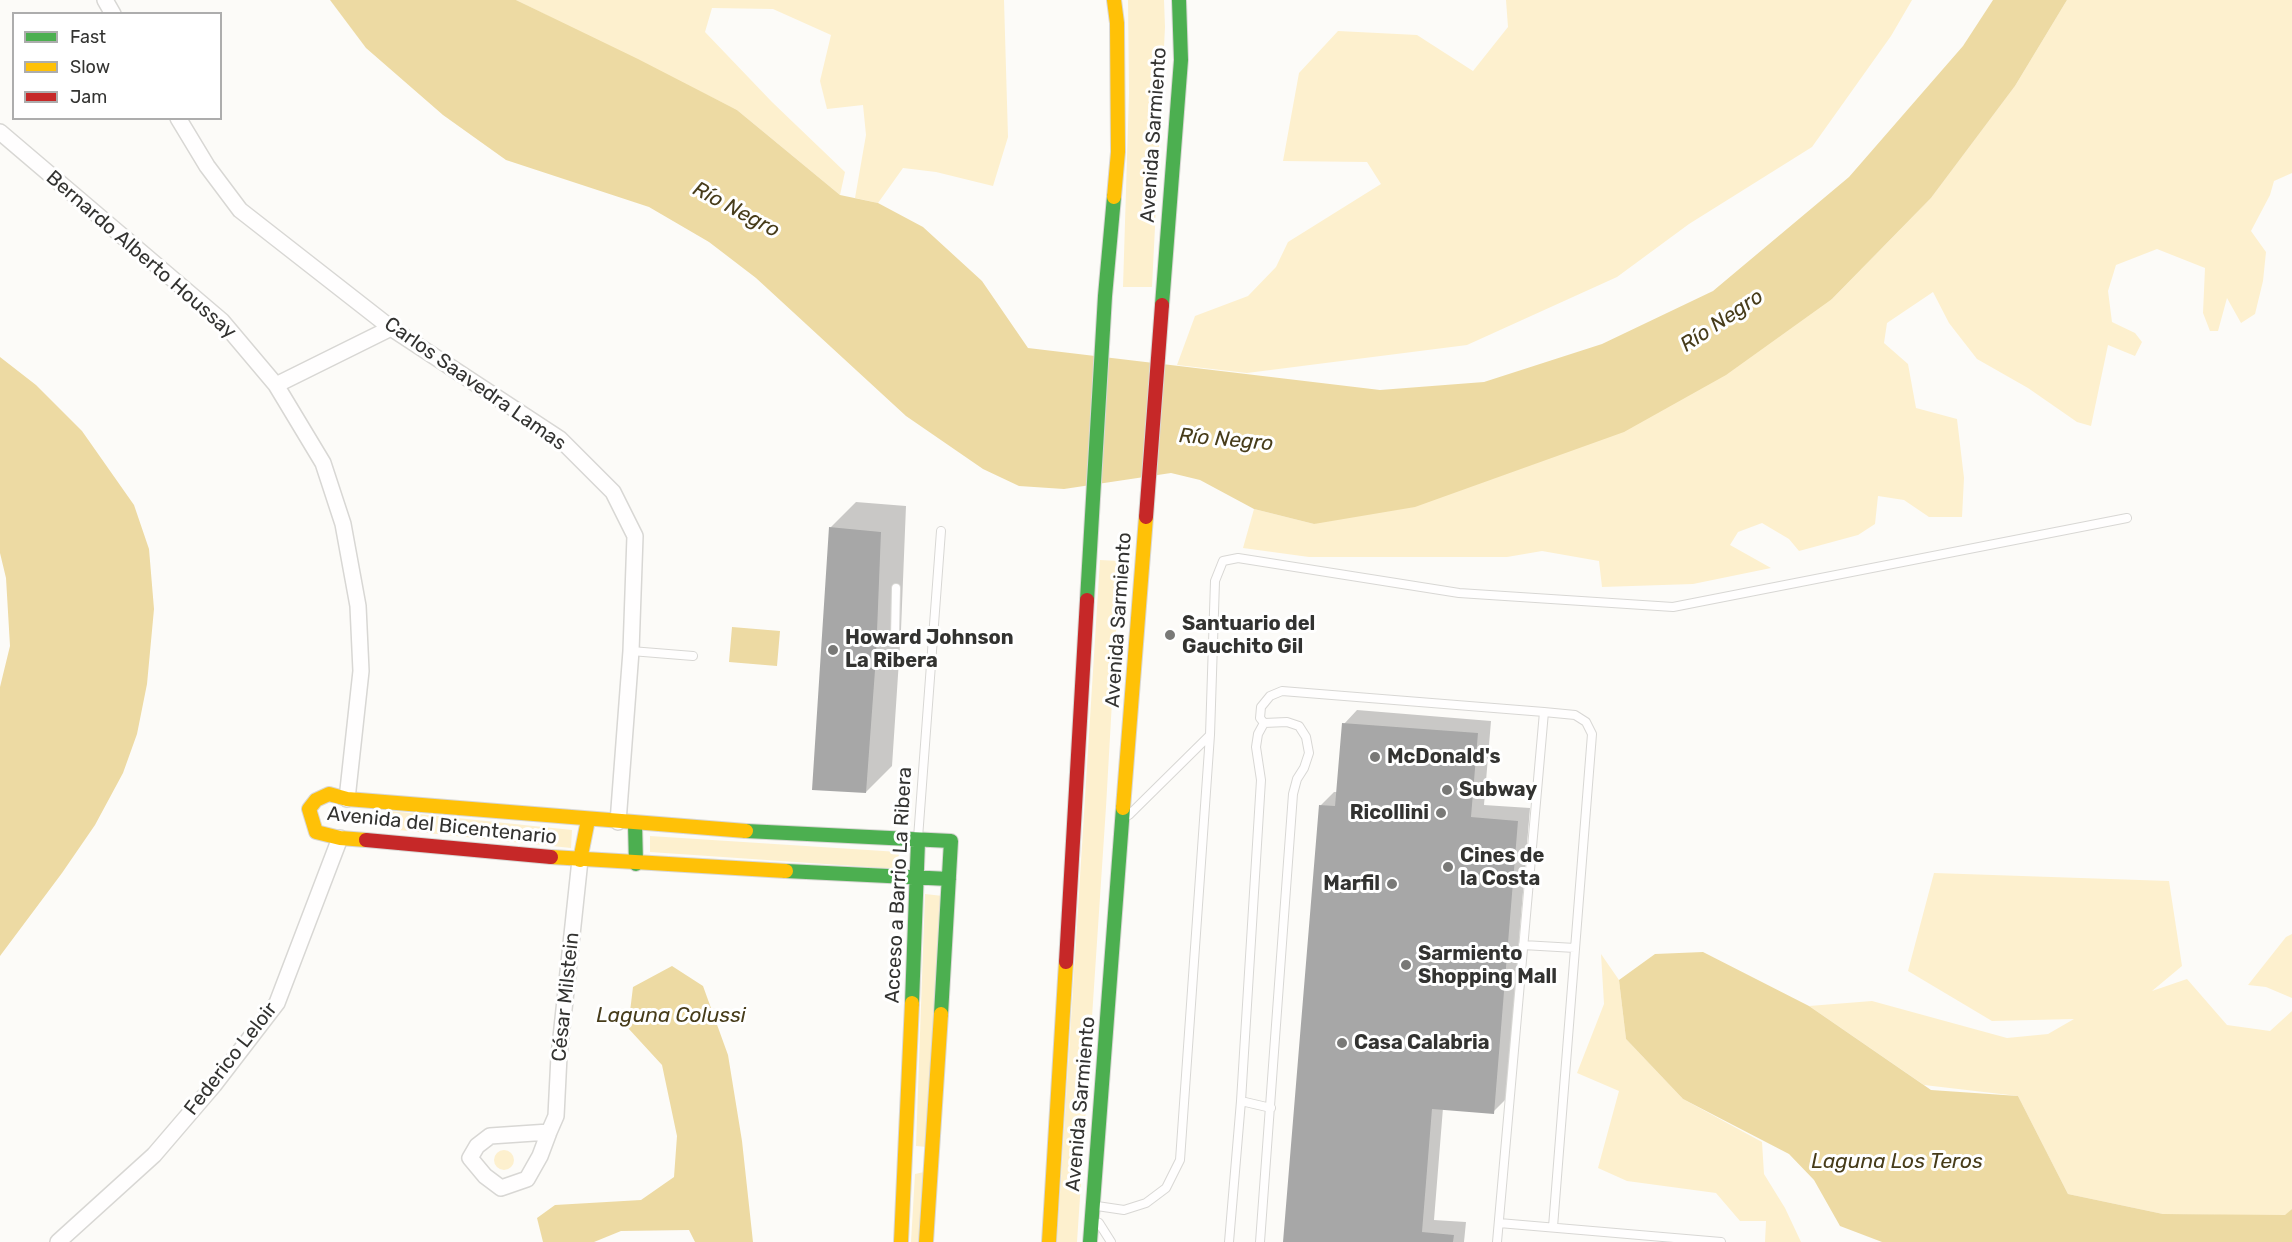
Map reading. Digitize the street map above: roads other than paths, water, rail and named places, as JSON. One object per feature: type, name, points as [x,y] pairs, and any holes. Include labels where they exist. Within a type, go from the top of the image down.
[{"type":"main road","name":"Avenida Sarmiento","points":[[1049,1242],[1105,296],[1118,152],[1117,23],[1114,0]]},
{"type":"main road","name":"Avenida Sarmiento","points":[[1090,1242],[1181,60],[1179,0]]},
{"type":"main road","name":"Avenida del Bicentenario","points":[[329,794],[346,804],[588,820],[918,841],[951,841],[949,879],[580,860],[316,832],[309,809],[316,800],[329,794]]},
{"type":"main road","points":[[580,860],[588,820]]},
{"type":"main road","points":[[635,823],[636,864]]},
{"type":"main road","name":"Acceso a Barrio La Ribera","points":[[901,1242],[918,841]]},
{"type":"main road","points":[[926,1242],[949,879]]},
{"type":"main road","points":[[906,1162],[932,1160]]},
{"type":"street","name":"Carlos Saavedra Lamas","points":[[179,120],[207,166],[240,210],[391,328],[560,439],[613,492],[635,536],[631,651],[618,822]]},
{"type":"street","name":"Bernardo Alberto Houssay","points":[[0,132],[222,321],[276,386],[323,463],[343,524],[356,594],[361,671],[346,804]]},
{"type":"street","points":[[276,386],[391,328]]},
{"type":"street","name":"Federico Leloir","points":[[58,1242],[154,1155],[214,1085],[277,1003],[341,833]]},
{"type":"street","name":"César Milstein","points":[[549,1132],[490,1136],[477,1146],[470,1158],[485,1176],[501,1188],[526,1179],[540,1156],[556,1116],[559,1056],[580,860]]},
{"type":"lane","points":[[1111,1242],[1104,1234],[1092,1208],[1124,1210],[1146,1203],[1166,1188],[1180,1160],[1210,735],[1215,581],[1223,561],[1238,558],[1460,593],[1673,607],[2127,518]]},
{"type":"lane","name":"Acceso a Barrio La Ribera","points":[[918,841],[941,531]]},
{"type":"lane","points":[[895,637],[896,588]]},
{"type":"lane","points":[[631,651],[693,656]]},
{"type":"lane","points":[[1264,723],[1260,718],[1261,707],[1270,696],[1282,691],[1575,715],[1586,722],[1592,734],[1553,1227]]},
{"type":"lane","points":[[1497,1242],[1544,712]]},
{"type":"lane","points":[[1260,1242],[1293,794],[1309,753],[1306,737],[1299,726],[1287,722],[1264,723]]},
{"type":"lane","points":[[1229,1242],[1241,1101],[1261,780],[1256,747],[1258,734],[1264,723]]},
{"type":"lane","points":[[1123,820],[1210,735]]},
{"type":"lane","points":[[1523,945],[1575,948]]},
{"type":"lane","points":[[1241,1101],[1271,1108]]},
{"type":"lane","points":[[1498,1223],[1720,1242]]},
{"type":"water","name":"Río Negro","points":[[330,0],[516,0],[638,59],[737,110],[840,195],[878,203],[923,227],[982,281],[1028,348],[1380,390],[1484,382],[1602,344],[1713,291],[1849,177],[1963,46],[1993,0],[2067,0],[2015,86],[1931,198],[1832,299],[1726,375],[1624,432],[1415,507],[1314,524],[1254,509],[1200,480],[1171,473],[1064,489],[1019,486],[983,469],[906,416],[756,278],[709,242],[649,207],[506,160],[443,115],[366,48]]},
{"type":"water","points":[[0,357],[36,385],[82,431],[134,505],[149,549],[154,609],[147,684],[137,734],[123,773],[95,825],[0,956],[0,687],[10,646],[6,578],[0,553]]},
{"type":"water","points":[[732,627],[780,631],[777,666],[729,662]]},
{"type":"water","name":"Laguna Los Teros","points":[[1703,952],[1809,1006],[1931,1090],[2018,1096],[2068,1194],[2163,1214],[2285,1215],[2292,1209],[2292,1242],[1882,1242],[1840,1226],[1814,1180],[1789,1154],[1683,1099],[1626,1039],[1619,980],[1655,954]]},
{"type":"water","name":"Laguna Colussi","points":[[672,966],[703,986],[728,1055],[742,1141],[753,1242],[695,1242],[689,1230],[621,1231],[594,1242],[543,1242],[537,1218],[555,1205],[641,1200],[674,1177],[677,1136],[662,1065],[628,1028],[633,987]]},
{"type":"place","name":"Santuario del Gauchito Gil","points":[[1170,635]]},
{"type":"place","name":"Howard Johnson La Ribera","points":[[833,650]]},
{"type":"place","name":"McDonald's","points":[[1375,757]]},
{"type":"place","name":"Subway","points":[[1447,790]]},
{"type":"place","name":"Ricollini","points":[[1441,813]]},
{"type":"place","name":"Cines de la Costa","points":[[1448,867]]},
{"type":"place","name":"Marfil","points":[[1392,884]]},
{"type":"place","name":"Sarmiento Shopping Mall","points":[[1406,965]]},
{"type":"place","name":"Casa Calabria","points":[[1342,1043]]}]
